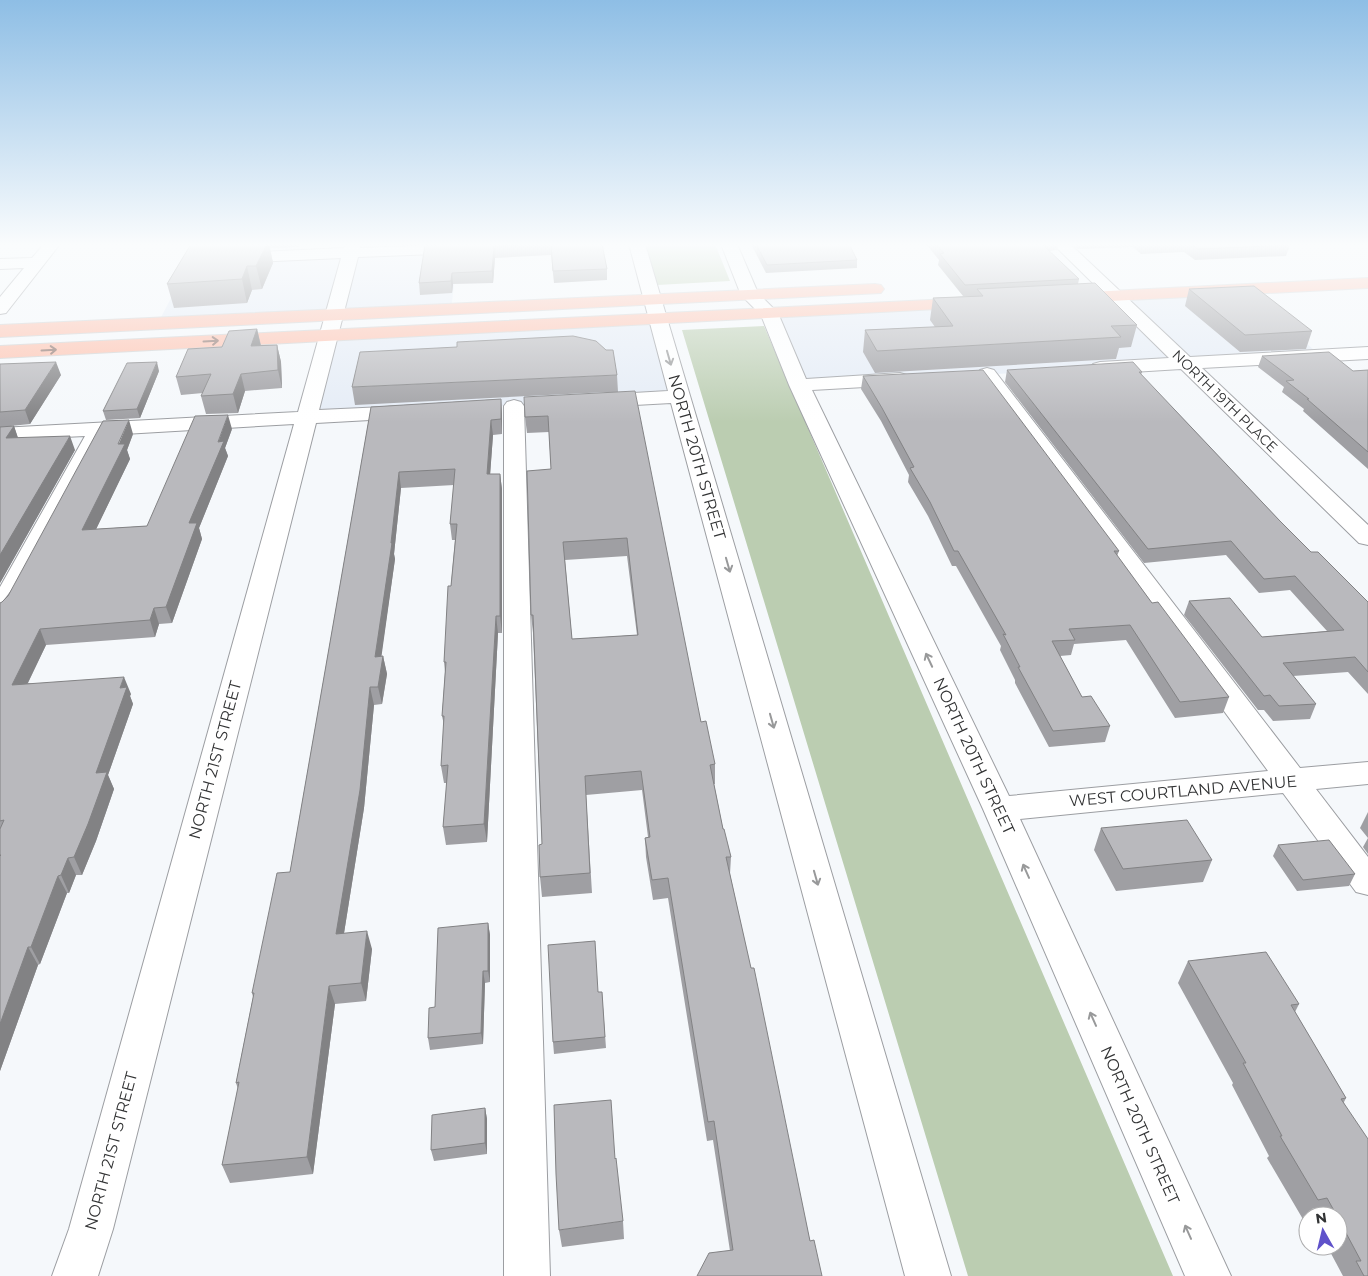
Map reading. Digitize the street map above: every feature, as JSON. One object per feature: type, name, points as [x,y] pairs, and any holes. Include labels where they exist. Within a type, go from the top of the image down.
[{"type":"main road","points":[[0,331],[331,325],[760,304],[813,304]]},
{"type":"main road","points":[[655,309],[764,304]]},
{"type":"main road","points":[[0,352],[331,325]]},
{"type":"street","name":"NORTH 21ST STREET","points":[[75,1276],[93,1219],[337,304]]},
{"type":"street","name":"NORTH 20TH STREET","points":[[653,304],[928,1276]]},
{"type":"street","name":"NORTH 20TH STREET","points":[[760,304],[999,809],[1208,1276]]},
{"type":"street","name":"NORTH 19TH PLACE","points":[[1133,304],[1185,363],[1368,538]]},
{"type":"street","points":[[1082,369],[1368,354]]},
{"type":"street","points":[[987,374],[1368,882]]},
{"type":"street","points":[[799,385],[920,378]]},
{"type":"street","points":[[581,402],[680,396]]},
{"type":"street","points":[[514,406],[527,1276]]},
{"type":"street","points":[[0,434],[426,411]]},
{"type":"street","points":[[0,611],[98,429]]},
{"type":"street","name":"WEST COURTLAND AVENUE","points":[[999,809],[1368,773]]},
{"type":"shaded area","points":[[168,304],[452,304],[451,309],[158,323]]},
{"type":"shaded area","points":[[956,304],[1260,304],[1321,356],[799,385],[769,313]]},
{"type":"shaded area","points":[[658,319],[680,396],[306,417],[329,335]]},
{"type":"green space","points":[[764,326],[1173,1276],[968,1276],[682,330]]},
{"type":"building","points":[[937,304],[1116,304],[1137,325],[1111,326],[1121,337],[877,351],[865,330],[953,326]]},
{"type":"building","points":[[1207,304],[1277,304],[1312,331],[1245,335]]},
{"type":"building","points":[[257,329],[251,346],[277,345],[278,370],[241,374],[233,394],[201,396],[211,374],[176,377],[188,349],[222,347],[229,331]]},
{"type":"building","points":[[573,336],[596,341],[606,350],[613,350],[617,375],[352,387],[360,352],[457,347],[457,342]]},
{"type":"building","points":[[1329,352],[1353,371],[1368,370],[1368,452],[1286,381],[1294,380],[1262,356]]},
{"type":"building","points":[[56,362],[25,410],[0,412],[0,364]]},
{"type":"building","points":[[157,362],[137,409],[103,411],[127,363]]},
{"type":"building","points":[[1133,362],[1142,372],[1139,372],[1280,521],[1311,552],[1318,552],[1368,602],[1368,672],[1355,657],[1283,663],[1316,704],[1279,706],[1270,695],[1264,696],[1189,601],[1230,598],[1262,637],[1344,630],[1295,576],[1264,579],[1231,541],[1148,549],[1007,370]]},
{"type":"building","points":[[983,370],[1119,551],[1114,551],[1152,603],[1158,602],[1229,697],[1180,702],[1130,625],[1069,629],[1075,640],[1052,641],[1082,697],[1091,696],[1110,726],[1053,731],[1018,667],[1020,667],[1003,634],[1006,635],[958,551],[954,551],[930,502],[910,468],[914,467],[863,376]]},
{"type":"building","points":[[635,391],[701,722],[706,721],[715,764],[710,765],[723,829],[731,857],[726,857],[751,968],[754,968],[810,1241],[814,1240],[822,1276],[697,1276],[709,1253],[733,1250],[714,1121],[708,1122],[668,878],[652,880],[645,838],[650,837],[641,771],[585,776],[590,873],[540,877],[539,845],[542,844],[533,615],[531,615],[527,471],[551,469],[548,416],[525,417],[524,397]],"holes":[[[627,538],[638,635],[572,639],[563,542]]]},
{"type":"building","points":[[501,399],[501,419],[491,420],[487,474],[500,474],[500,616],[496,616],[484,824],[443,827],[448,765],[441,766],[444,716],[442,716],[446,662],[444,662],[448,586],[451,586],[457,524],[450,524],[455,469],[399,472],[392,543],[375,657],[383,656],[378,687],[370,687],[360,790],[336,934],[367,931],[361,983],[329,986],[307,1157],[222,1165],[239,1082],[236,1083],[254,993],[252,993],[277,873],[290,872],[371,407]]},
{"type":"building","points":[[228,415],[218,442],[224,441],[189,523],[197,523],[166,607],[154,608],[150,620],[40,629],[12,685],[124,677],[120,688],[127,687],[96,773],[107,772],[88,824],[74,857],[68,858],[61,875],[58,876],[31,947],[28,947],[0,1024],[0,829],[4,820],[0,821],[0,603],[8,596],[103,421],[129,420],[118,444],[125,444],[82,530],[147,526],[195,416]]},
{"type":"building","points":[[14,426],[6,438],[70,436],[0,555],[0,427]]},
{"type":"building","points":[[1187,820],[1212,860],[1123,869],[1101,828]]},
{"type":"building","points":[[1329,840],[1355,874],[1303,880],[1278,845]]},
{"type":"building","points":[[488,923],[488,971],[483,971],[481,1033],[428,1038],[429,1008],[435,1007],[438,928]]},
{"type":"building","points":[[595,941],[598,992],[602,992],[605,1037],[553,1042],[548,945]]},
{"type":"building","points":[[1266,952],[1299,1004],[1291,1005],[1346,1098],[1341,1099],[1368,1139],[1368,1276],[1364,1276],[1356,1261],[1361,1261],[1348,1237],[1348,1206],[1331,1206],[1327,1198],[1318,1200],[1280,1136],[1282,1136],[1243,1063],[1246,1063],[1188,961]]},
{"type":"building","points":[[611,1100],[615,1159],[623,1221],[559,1230],[554,1105]]},
{"type":"building","points":[[485,1108],[485,1143],[431,1150],[432,1115]]}]
